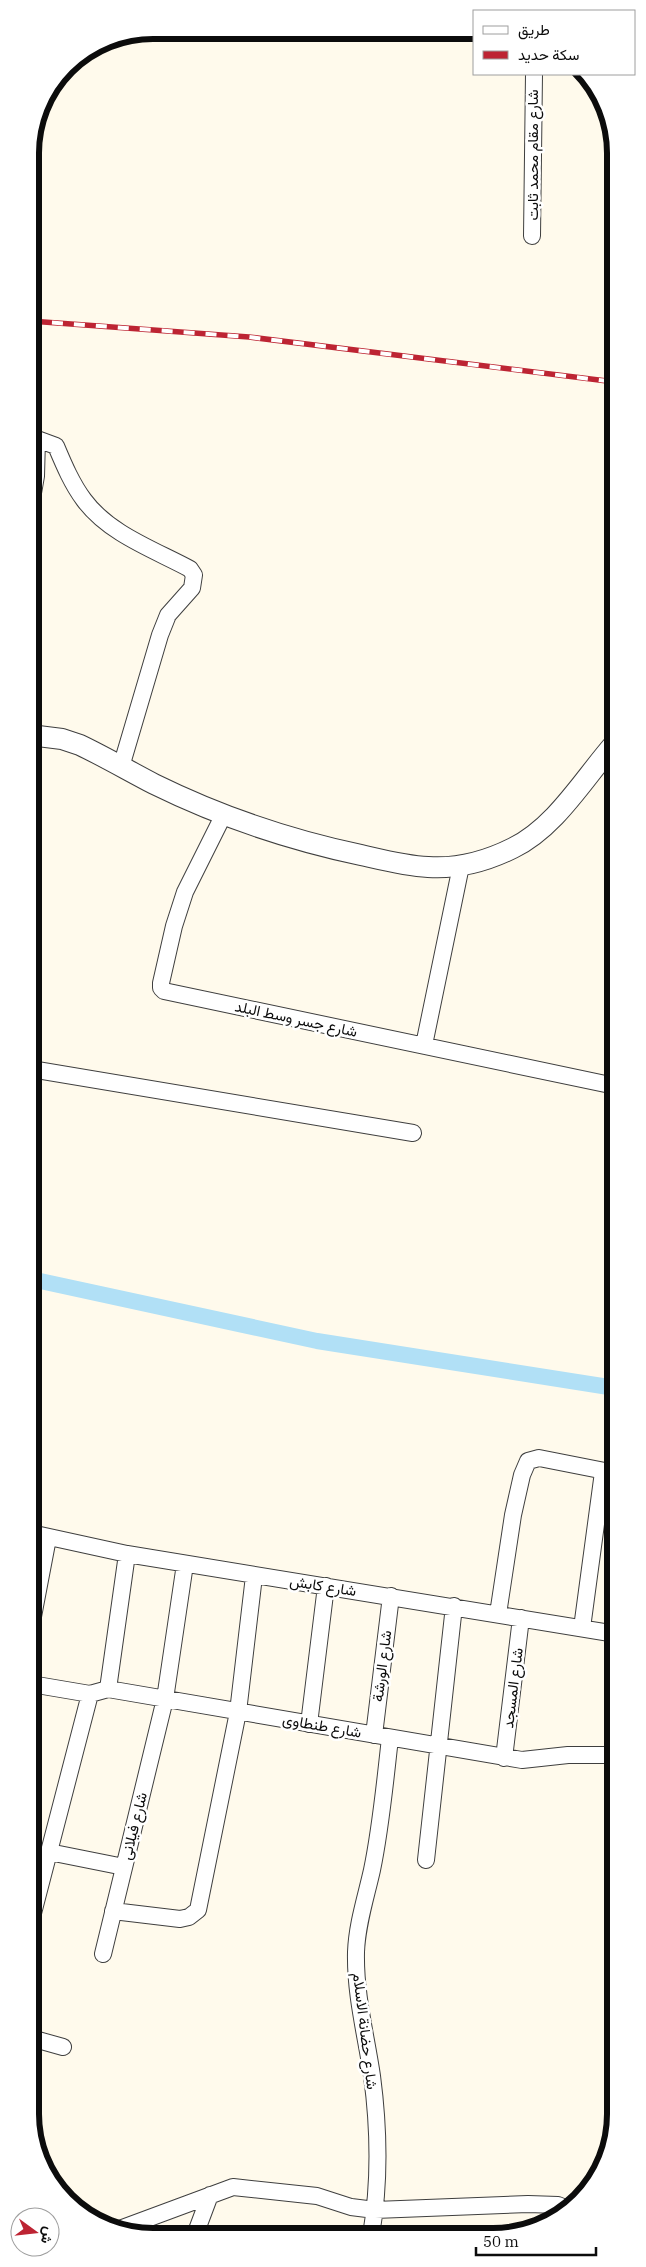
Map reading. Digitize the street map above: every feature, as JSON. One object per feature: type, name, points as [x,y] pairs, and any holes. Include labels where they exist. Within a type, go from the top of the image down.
[{"type":"street","name":"شارع مقام محمد ثابت","points":[[532,236],[534,75]]},
{"type":"street","points":[[39,441],[56,446],[72,481],[85,502],[102,519],[119,531],[190,569],[194,575],[192,588],[168,616],[160,635],[121,767]]},
{"type":"street","points":[[39,733],[80,745],[121,767],[224,814],[280,834],[338,850],[429,867],[461,866],[488,859],[514,848],[537,832],[558,812],[607,753]]},
{"type":"street","name":"شارع جسر وسط البلد","points":[[224,814],[185,892],[174,926],[161,988],[170,993],[607,1084]]},
{"type":"street","points":[[424,1045],[461,866]]},
{"type":"street","points":[[39,1071],[413,1134]]},
{"type":"street","points":[[498,1614],[513,1515],[522,1475],[528,1461],[539,1458],[607,1472]]},
{"type":"street","points":[[582,1628],[607,1484]]},
{"type":"street","name":"شارع كابش","points":[[39,1535],[127,1554],[254,1576],[454,1606],[607,1632]]},
{"type":"street","points":[[39,1585],[48,1538]]},
{"type":"street","points":[[108,1689],[127,1554]]},
{"type":"street","name":"شارع فيلانى","points":[[104,1954],[165,1699],[185,1564]]},
{"type":"street","points":[[114,1911],[180,1919],[189,1917],[198,1910],[238,1712],[254,1576]]},
{"type":"street","points":[[309,1724],[326,1586]]},
{"type":"street","name":"شارع الورشة","points":[[382,1737],[391,1596]]},
{"type":"street","points":[[426,1860],[454,1606]]},
{"type":"street","name":"شارع المسجد","points":[[504,1758],[521,1618]]},
{"type":"street","name":"شارع طنطاوى","points":[[39,1685],[90,1694],[108,1689],[504,1758],[522,1760],[568,1755],[607,1755]]},
{"type":"street","points":[[39,1890],[90,1694]]},
{"type":"street","name":"شارع حضانة الاسلام","points":[[372,2228],[375,2210],[376,2120],[372,2075],[357,1991],[356,1950],[361,1910],[372,1870],[379,1830],[382,1737]]},
{"type":"street","points":[[49,1852],[124,1867]]},
{"type":"street","points":[[39,2040],[63,2047]]},
{"type":"street","points":[[129,2226],[233,2187],[317,2196],[351,2207],[375,2210],[512,2204],[561,2206]]},
{"type":"street","points":[[198,2228],[210,2195]]},
{"type":"waterway","points":[[39,1281],[317,1341],[607,1387]]},
{"type":"railway","points":[[39,322],[249,337],[607,381]]}]
